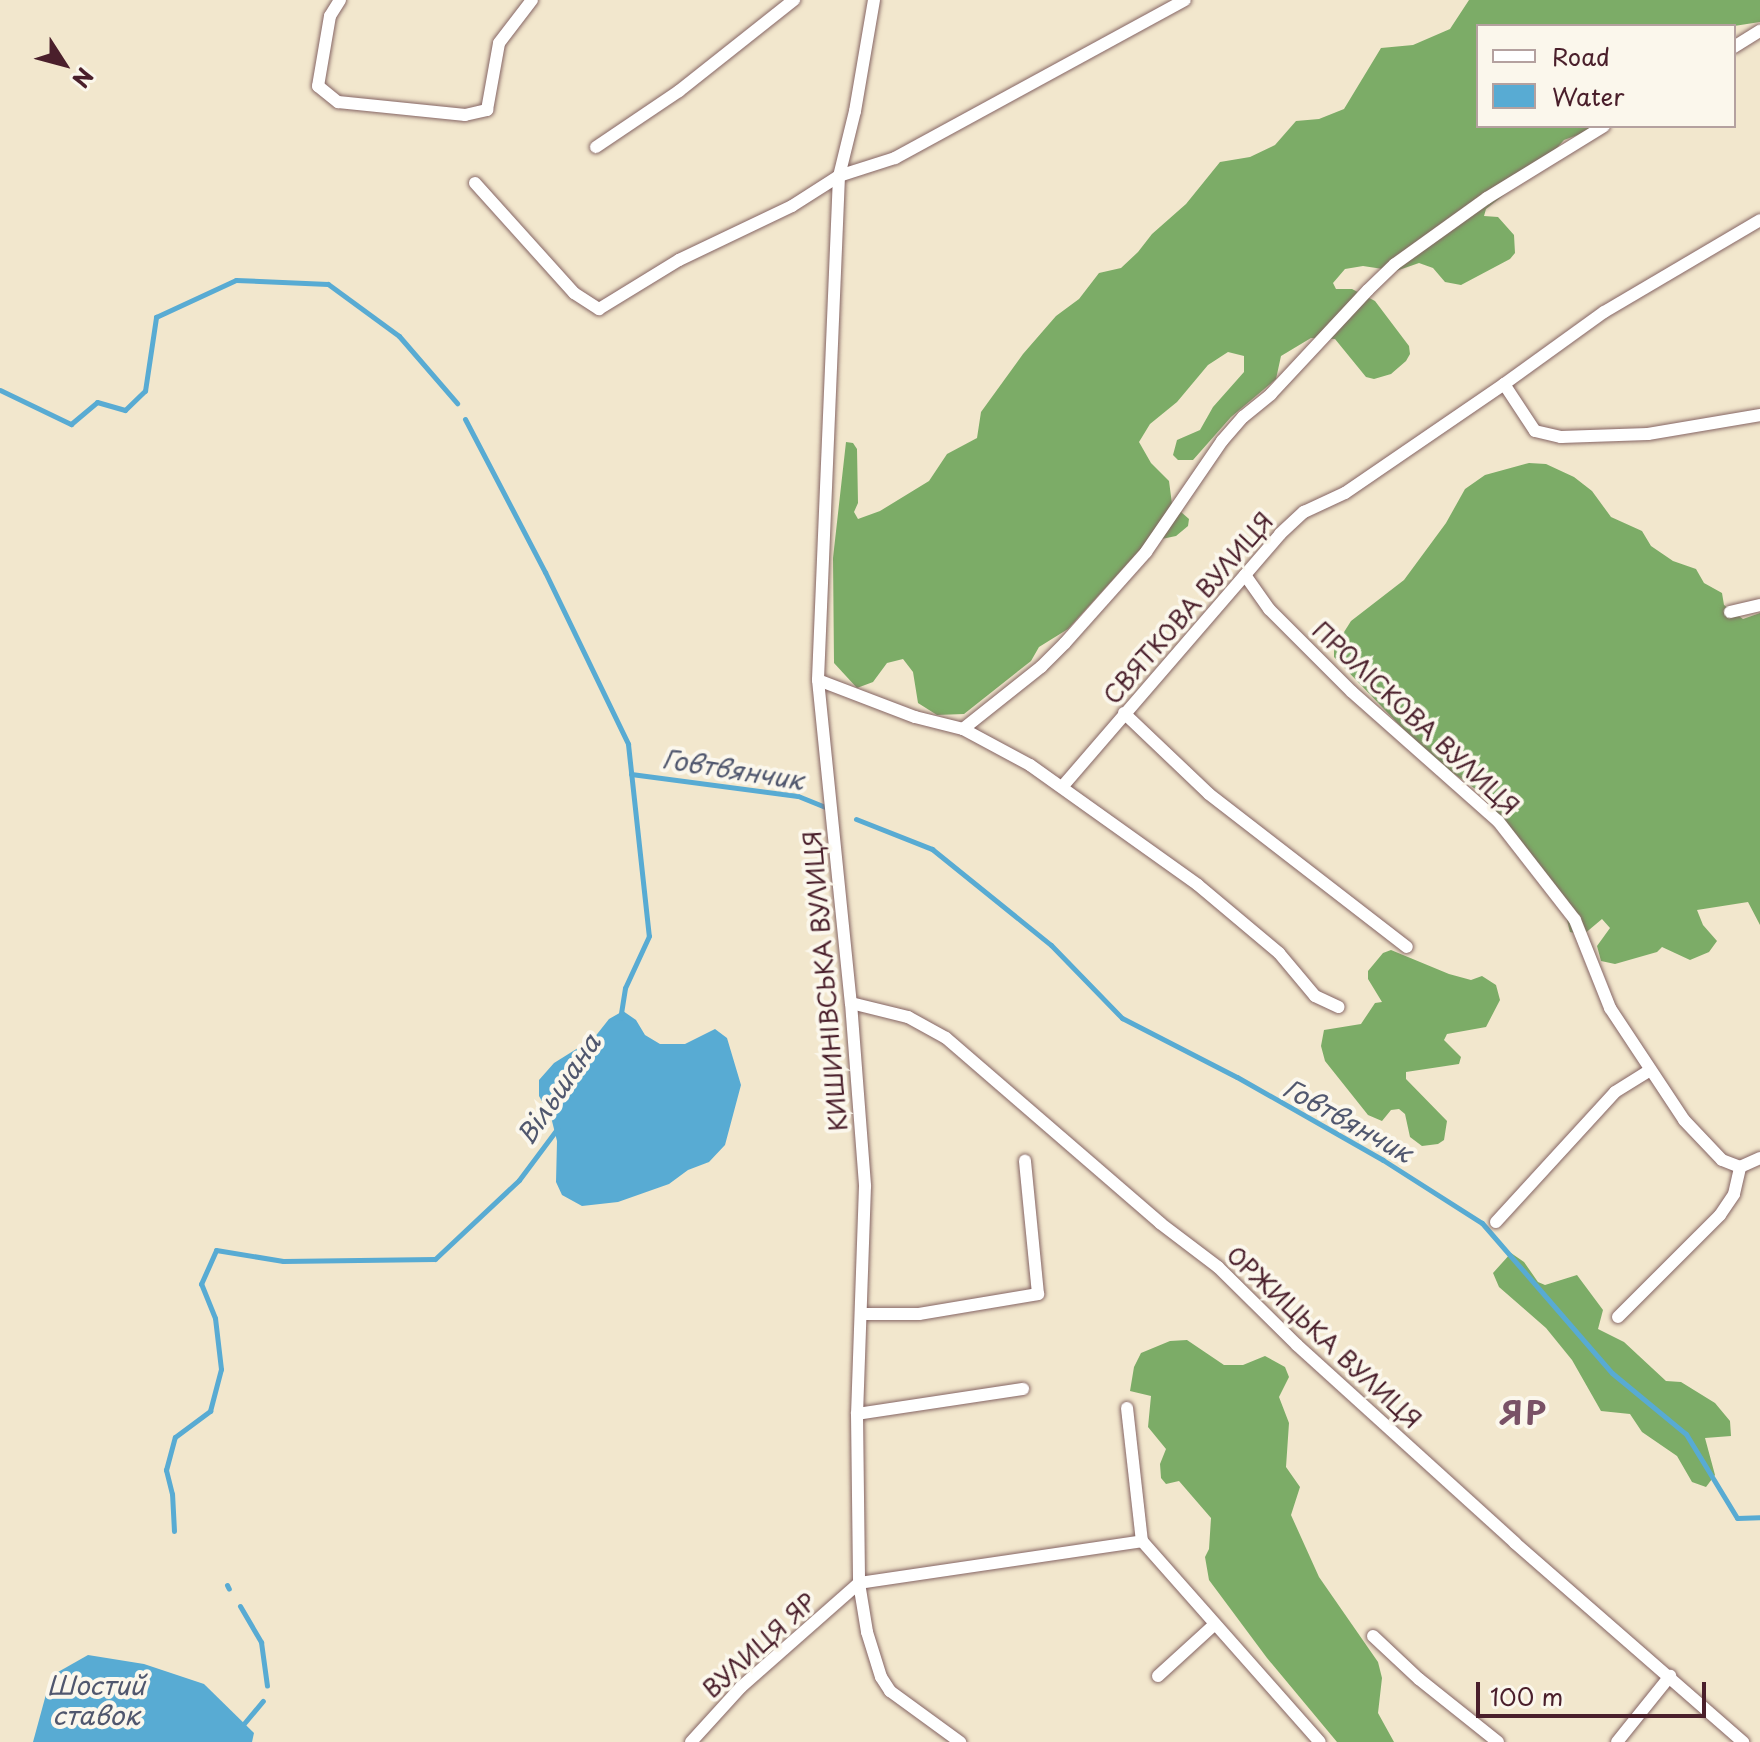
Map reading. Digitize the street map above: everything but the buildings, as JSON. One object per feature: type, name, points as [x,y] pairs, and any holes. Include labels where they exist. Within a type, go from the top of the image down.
[{"type":"street","points":[[340,0],[330,16],[318,86],[338,102],[465,115],[487,110],[499,43],[532,0]]},
{"type":"street","points":[[596,147],[679,91],[794,0]]},
{"type":"street","name":"КИШИНІВСЬКА ВУЛИЦЯ","points":[[874,0],[855,111],[839,176],[818,680],[851,1003],[865,1186],[857,1414],[859,1583],[867,1632],[881,1677],[890,1691],[960,1742]]},
{"type":"street","points":[[475,183],[574,293],[599,309],[679,260],[792,206],[839,176],[895,158],[1185,0]]},
{"type":"street","points":[[1736,46],[1760,31]]},
{"type":"street","points":[[963,729],[1041,667],[1065,643],[1146,552],[1222,441],[1395,264],[1487,198],[1601,128]]},
{"type":"street","name":"СВЯТКОВА ВУЛИЦЯ","points":[[1062,787],[1280,534],[1304,512],[1345,493],[1604,312],[1760,220]]},
{"type":"street","points":[[1504,384],[1535,431],[1561,437],[1648,434],[1760,415]]},
{"type":"street","name":"ПРОЛІСКОВА ВУЛИЦЯ","points":[[1245,575],[1269,609],[1352,692],[1498,821],[1575,920],[1600,987],[1649,1071],[1684,1120],[1722,1160],[1740,1167]]},
{"type":"street","points":[[1730,612],[1760,605]]},
{"type":"street","points":[[818,680],[915,717],[963,729],[997,744],[1198,885],[1279,953],[1315,996],[1339,1007]]},
{"type":"street","points":[[1124,713],[1209,794],[1407,947]]},
{"type":"street","name":"ОРЖИЦЬКА ВУЛИЦЯ","points":[[851,1003],[908,1017],[946,1038],[1160,1223],[1218,1267],[1297,1345],[1515,1543],[1743,1742]]},
{"type":"street","points":[[1496,1222],[1615,1092],[1649,1071]]},
{"type":"street","points":[[1618,1317],[1720,1215],[1734,1194],[1740,1167],[1760,1158]]},
{"type":"street","points":[[861,1314],[919,1314],[1038,1294],[1025,1161]]},
{"type":"street","points":[[857,1414],[1023,1389]]},
{"type":"street","points":[[1127,1408],[1142,1541],[1320,1742]]},
{"type":"street","points":[[859,1583],[1142,1541]]},
{"type":"street","name":"ВУЛИЦЯ ЯР","points":[[691,1742],[741,1687],[859,1583]]},
{"type":"street","points":[[1158,1676],[1215,1624]]},
{"type":"street","points":[[1373,1636],[1419,1679],[1498,1742]]},
{"type":"street","points":[[1617,1742],[1670,1676]]},
{"type":"green space","points":[[1469,0],[1760,0],[1760,22],[1736,26],[1476,24],[1476,128],[1597,128],[1564,140],[1541,166],[1486,209],[1484,216],[1498,217],[1514,235],[1515,253],[1510,259],[1461,285],[1445,282],[1433,268],[1419,263],[1396,271],[1363,266],[1345,269],[1333,283],[1336,289],[1352,289],[1375,301],[1409,346],[1410,354],[1406,361],[1391,374],[1374,379],[1366,377],[1335,339],[1311,338],[1281,356],[1276,379],[1231,417],[1193,460],[1178,460],[1173,455],[1177,440],[1200,430],[1213,407],[1244,372],[1244,356],[1228,352],[1208,365],[1177,402],[1150,424],[1139,442],[1151,463],[1169,481],[1172,504],[1189,519],[1188,526],[1176,536],[1147,542],[1068,629],[1039,647],[1031,661],[964,714],[937,715],[918,703],[913,672],[903,659],[887,663],[873,682],[857,688],[834,663],[833,558],[846,442],[853,443],[857,449],[858,503],[854,512],[858,519],[880,511],[929,481],[947,454],[977,438],[981,412],[1023,354],[1056,316],[1079,299],[1099,273],[1121,268],[1152,234],[1186,204],[1220,162],[1250,157],[1275,145],[1296,121],[1319,119],[1344,109],[1381,48],[1413,45],[1450,29]]},
{"type":"green space","points":[[1529,463],[1546,464],[1574,477],[1592,491],[1611,517],[1642,531],[1651,546],[1673,561],[1696,569],[1704,583],[1722,593],[1724,605],[1743,619],[1760,613],[1760,925],[1748,902],[1697,910],[1703,925],[1717,941],[1709,952],[1690,960],[1662,947],[1657,952],[1615,964],[1601,961],[1597,946],[1610,928],[1602,919],[1583,935],[1570,932],[1562,901],[1481,793],[1429,756],[1334,657],[1334,648],[1351,621],[1404,580],[1446,523],[1465,489],[1485,475]]},
{"type":"green space","points":[[1391,950],[1449,974],[1471,980],[1482,976],[1496,985],[1500,1000],[1486,1027],[1447,1034],[1444,1040],[1461,1057],[1459,1064],[1406,1072],[1406,1079],[1447,1121],[1444,1140],[1438,1144],[1422,1146],[1410,1137],[1405,1114],[1399,1109],[1391,1110],[1382,1121],[1368,1115],[1325,1061],[1321,1046],[1324,1030],[1361,1024],[1375,1003],[1382,1002],[1368,979],[1368,971],[1383,953]]},
{"type":"green space","points":[[1511,1253],[1524,1262],[1538,1282],[1545,1285],[1577,1275],[1603,1310],[1598,1329],[1624,1342],[1666,1381],[1681,1382],[1715,1403],[1730,1421],[1731,1436],[1705,1438],[1715,1475],[1706,1487],[1692,1482],[1677,1456],[1642,1432],[1630,1414],[1601,1411],[1572,1360],[1546,1328],[1499,1287],[1493,1273]]},
{"type":"green space","points":[[1187,1340],[1224,1365],[1243,1365],[1265,1356],[1285,1367],[1289,1377],[1279,1397],[1289,1423],[1286,1467],[1300,1487],[1291,1515],[1319,1577],[1378,1662],[1382,1678],[1378,1713],[1394,1742],[1337,1742],[1267,1658],[1209,1580],[1205,1557],[1209,1549],[1211,1518],[1179,1481],[1166,1484],[1161,1478],[1160,1464],[1166,1449],[1148,1427],[1151,1396],[1130,1391],[1134,1367],[1141,1353],[1170,1341]]},
{"type":"water","points":[[623,1011],[636,1020],[645,1035],[660,1044],[685,1044],[715,1029],[727,1038],[741,1085],[725,1145],[709,1162],[688,1170],[669,1184],[618,1202],[582,1206],[562,1195],[556,1182],[557,1141],[551,1117],[539,1096],[539,1080],[554,1063],[594,1038],[609,1019]]},
{"type":"water","name":"Шостий ставок","points":[[88,1655],[144,1664],[204,1684],[254,1733],[252,1742],[33,1742],[51,1676]]},
{"type":"waterway","name":"Вільшана","points":[[0,390],[71,424],[97,402],[125,410],[145,391],[156,317],[236,280],[328,284],[399,336],[457,403]]},
{"type":"waterway","name":"Вільшана","points":[[465,419],[545,572],[628,744],[649,936],[625,988],[620,1018]]},
{"type":"waterway","name":"Говтвянчик","points":[[631,774],[798,796],[828,808]]},
{"type":"waterway","name":"Говтвянчик","points":[[856,819],[932,849],[1051,945],[1122,1018],[1237,1077],[1383,1160],[1482,1223],[1612,1373],[1686,1434],[1737,1518],[1760,1517]]},
{"type":"waterway","name":"Вільшана","points":[[174,1531],[172,1494],[166,1470],[175,1437],[210,1411],[221,1369],[215,1318],[201,1284],[216,1250],[283,1261],[435,1259],[519,1180],[557,1129]]},
{"type":"waterway","name":"Говтвянчик","points":[[227,1585],[229,1589]]},
{"type":"waterway","name":"Вільшана","points":[[240,1606],[261,1642],[267,1686]]},
{"type":"waterway","name":"Вільшана","points":[[241,1727],[263,1701]]},
{"type":"district","name":"ЯР","points":[[1524,1412]]}]
